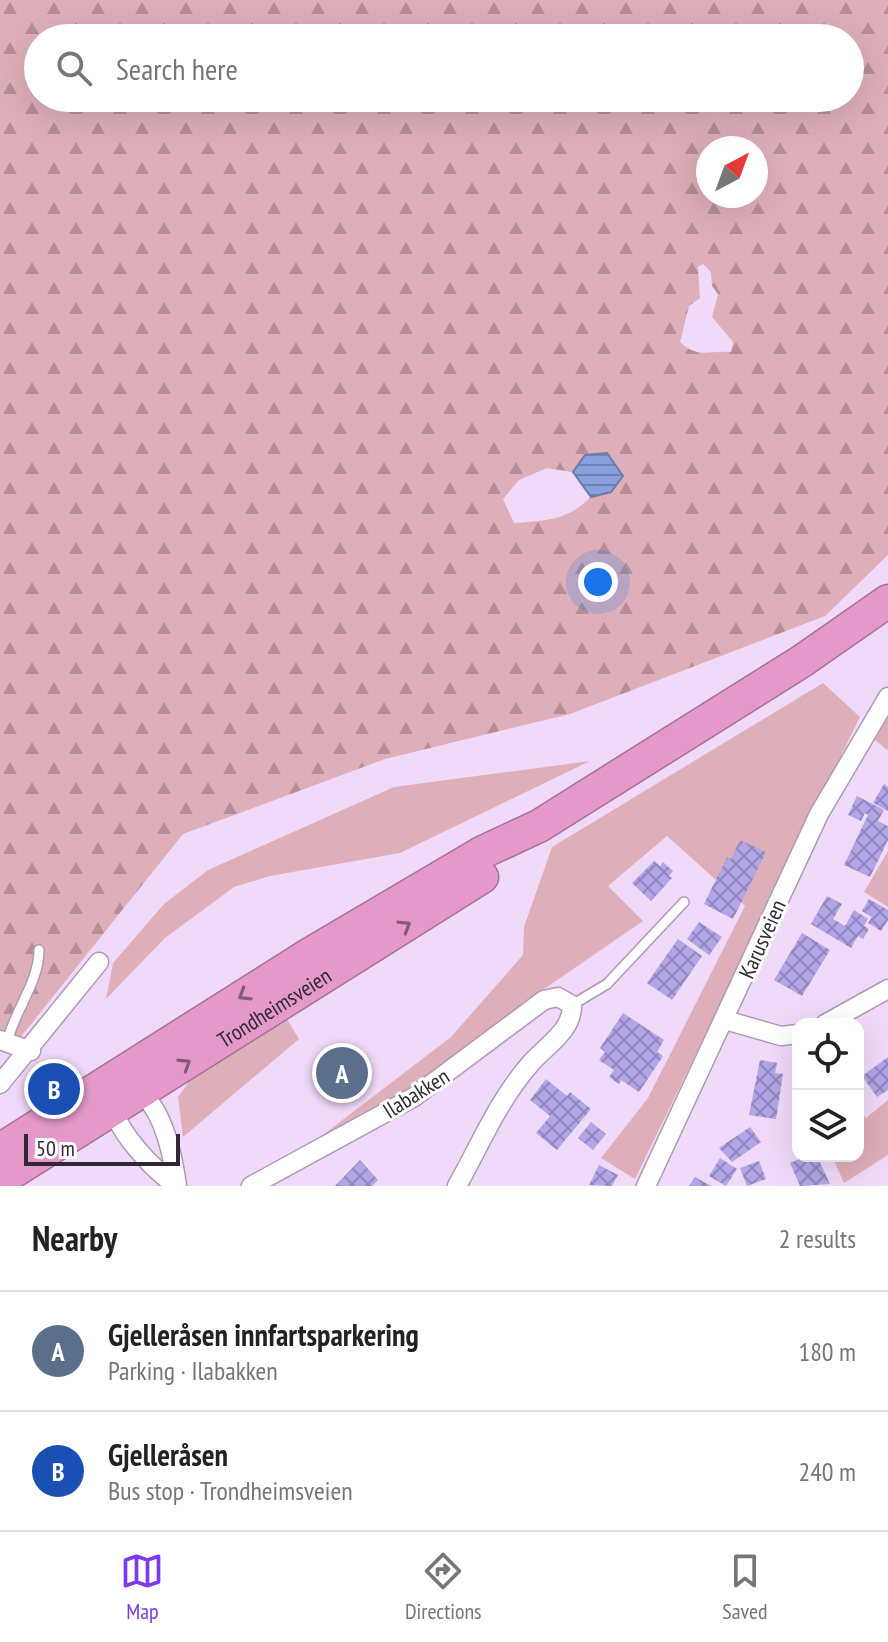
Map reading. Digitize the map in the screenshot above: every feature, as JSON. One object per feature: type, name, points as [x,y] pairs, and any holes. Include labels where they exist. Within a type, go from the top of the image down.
[{"type":"highway","name":"Trondheimsveien","points":[[0,1150],[128,1084],[483,852],[539,826],[802,661],[888,601]]},
{"type":"highway","name":"Trondheimsveien","points":[[0,1180],[113,1109],[128,1084]]},
{"type":"street","name":"Karusveien","points":[[646,1186],[819,814],[888,697]]},
{"type":"street","points":[[0,1084],[31,1051],[99,962]]},
{"type":"street","points":[[836,1018],[888,989]]},
{"type":"street","name":"Ilabakken","points":[[251,1186],[414,1097],[544,1000],[558,997],[572,1005]]},
{"type":"street","points":[[457,1186],[511,1087],[563,1031],[572,1016],[572,1005]]},
{"type":"street","points":[[725,1020],[781,1036],[792,1035]]},
{"type":"street","points":[[3,1041],[31,1051]]},
{"type":"street","points":[[128,1084],[164,1133],[176,1165],[177,1186]]},
{"type":"street","points":[[113,1109],[156,1174],[177,1186]]},
{"type":"lane","name":"Ilabakken","points":[[572,1005],[607,984],[684,902]]},
{"type":"lane","points":[[3,1041],[39,970],[39,950]]},
{"type":"green space","points":[[0,0],[888,0],[888,555],[825,616],[570,714],[385,759],[183,834],[8,1053],[0,1048]],"holes":[[[703,264],[711,272],[712,286],[718,294],[712,317],[733,342],[731,352],[698,352],[680,342],[689,306],[700,298],[698,267]],[[547,468],[572,472],[591,496],[583,504],[566,515],[514,523],[503,499],[519,480]]]},
{"type":"green space","points":[[823,683],[860,717],[635,1179],[601,1158],[648,1098],[745,906],[667,836],[608,886],[643,921],[515,1009],[423,1081],[315,1141],[451,1037],[523,955],[524,927],[552,847]]},
{"type":"green space","points":[[888,714],[888,749],[887,750],[875,740]]},
{"type":"green space","points":[[590,761],[400,853],[270,876],[234,887],[165,938],[106,999],[113,963],[164,904],[208,870],[394,787]]},
{"type":"green space","points":[[888,851],[888,907],[864,892]]},
{"type":"green space","points":[[285,1016],[299,1039],[183,1137],[178,1097],[198,1069]]},
{"type":"green space","points":[[888,1100],[888,1155],[844,1183],[835,1162],[864,1162],[864,1116],[866,1118]]},
{"type":"water","points":[[607,453],[623,476],[611,492],[591,497],[573,472],[585,455]]},
{"type":"building","points":[[884,784],[888,787],[888,811],[873,803]]},
{"type":"building","points":[[857,796],[884,810],[878,821],[888,826],[888,840],[870,877],[844,865],[868,815],[865,813],[861,821],[848,815]]},
{"type":"building","points":[[740,840],[766,852],[733,919],[704,904],[727,857],[731,859]]},
{"type":"building","points":[[654,861],[660,866],[663,862],[673,871],[669,876],[672,878],[651,901],[632,883]]},
{"type":"building","points":[[827,896],[842,904],[833,919],[845,926],[854,910],[868,919],[864,926],[869,929],[863,939],[858,936],[851,948],[811,924]]},
{"type":"building","points":[[869,899],[888,910],[888,920],[881,931],[868,923],[872,917],[862,911]]},
{"type":"building","points":[[699,922],[722,937],[709,955],[687,939]]},
{"type":"building","points":[[802,933],[830,950],[802,996],[774,980]]},
{"type":"building","points":[[678,939],[702,956],[672,1000],[647,983]]},
{"type":"building","points":[[623,1013],[664,1040],[657,1052],[663,1056],[639,1092],[621,1080],[619,1084],[609,1077],[614,1070],[599,1060],[605,1052],[600,1048]]},
{"type":"building","points":[[888,1057],[888,1090],[877,1097],[864,1075]]},
{"type":"building","points":[[760,1060],[777,1063],[775,1073],[783,1074],[776,1119],[749,1115]]},
{"type":"building","points":[[546,1079],[567,1096],[570,1092],[591,1109],[557,1150],[536,1133],[550,1116],[530,1100]]},
{"type":"building","points":[[591,1122],[606,1134],[593,1150],[578,1138]]},
{"type":"building","points":[[750,1127],[761,1142],[732,1162],[719,1148]]},
{"type":"building","points":[[720,1158],[737,1169],[726,1186],[709,1176]]},
{"type":"building","points":[[360,1160],[378,1180],[372,1186],[335,1186]]},
{"type":"building","points":[[759,1161],[766,1179],[747,1186],[740,1168]]},
{"type":"building","points":[[820,1162],[830,1184],[800,1186],[790,1163]]},
{"type":"building","points":[[599,1165],[618,1175],[612,1186],[589,1185]]},
{"type":"building","points":[[695,1177],[711,1186],[689,1186]]},
{"type":"place","name":"Gjelleråsen innfartsparkering","points":[[342,1073]]},
{"type":"place","name":"Gjelleråsen","points":[[54,1089]]}]
